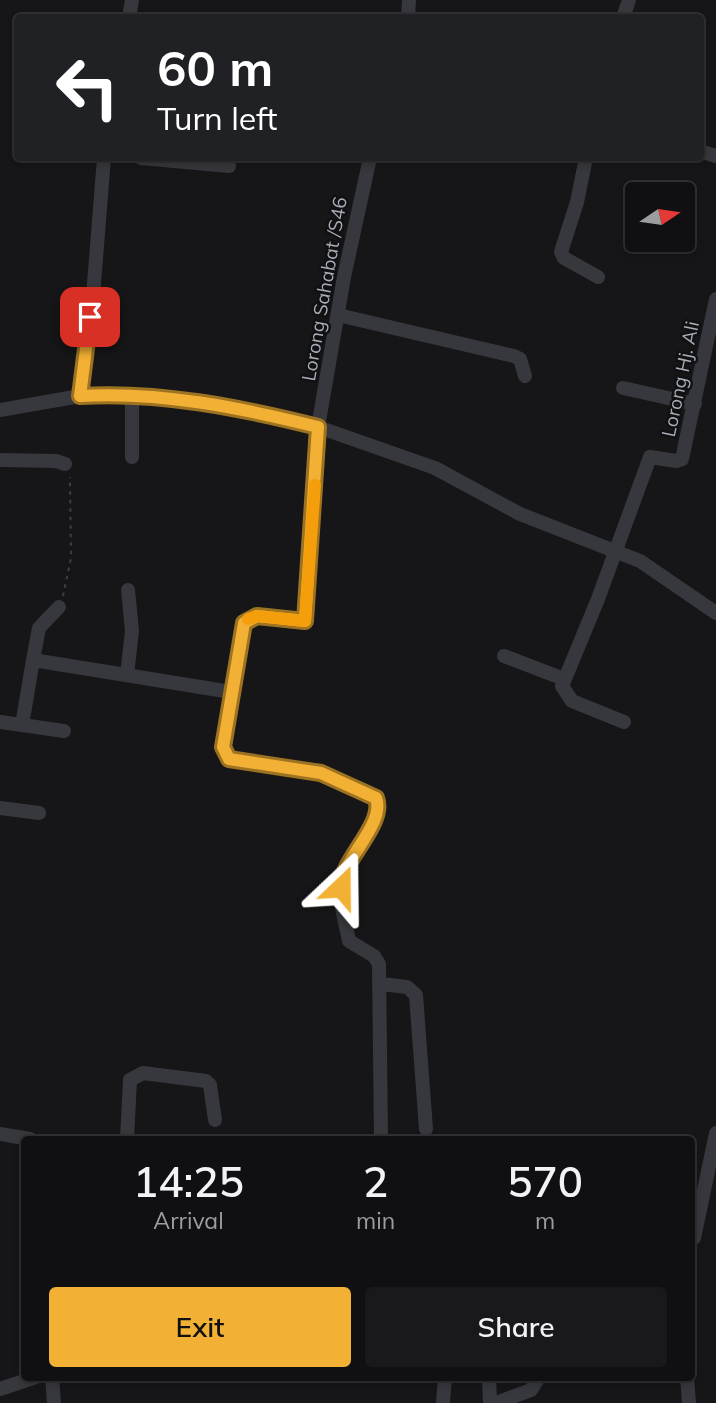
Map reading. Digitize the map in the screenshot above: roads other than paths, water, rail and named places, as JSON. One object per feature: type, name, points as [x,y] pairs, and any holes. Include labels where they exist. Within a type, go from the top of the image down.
[{"type":"street","points":[[80,396],[93,296],[104,161]]},
{"type":"street","points":[[174,161],[229,166]]},
{"type":"street","name":"Lorong Sahabat /S46","points":[[231,692],[244,623],[257,616],[305,621],[318,427],[369,161]]},
{"type":"street","points":[[585,161],[561,252],[564,258],[598,277]]},
{"type":"street","name":"Lorong Hj. Ali","points":[[616,551],[650,457],[677,461],[682,459],[716,299]]},
{"type":"street","points":[[338,315],[514,356],[520,359],[526,376]]},
{"type":"street","points":[[623,388],[695,404]]},
{"type":"street","points":[[0,410],[80,396],[132,396],[201,404],[318,427],[435,468],[520,514],[640,561],[716,613]]},
{"type":"street","points":[[132,396],[132,457]]},
{"type":"street","points":[[0,460],[65,464]]},
{"type":"street","points":[[616,551],[562,686],[572,701],[624,722]]},
{"type":"street","points":[[127,675],[132,631],[128,590]]},
{"type":"street","points":[[22,725],[39,628],[59,607]]},
{"type":"street","points":[[504,656],[564,679]]},
{"type":"street","points":[[33,660],[231,692],[223,747],[229,759],[321,773],[376,798],[377,812],[345,869],[341,887],[349,941],[376,959],[381,984],[381,1136]]},
{"type":"street","points":[[0,722],[64,731]]},
{"type":"street","points":[[0,808],[39,813]]},
{"type":"street","points":[[381,984],[407,987],[416,995],[426,1129]]},
{"type":"street","points":[[127,1136],[127,1090],[130,1080],[143,1073],[206,1081],[211,1085],[215,1120]]},
{"type":"street","points":[[695,1233],[716,1133]]},
{"type":"street","points":[[0,1134],[21,1138]]},
{"type":"street","points":[[0,1389],[24,1381]]},
{"type":"street","points":[[54,1403],[55,1381]]},
{"type":"street","points":[[443,1403],[445,1381]]},
{"type":"street","points":[[489,1381],[490,1403]]},
{"type":"street","points":[[496,1403],[531,1390],[537,1381]]},
{"type":"street","points":[[687,1381],[689,1403]]}]
